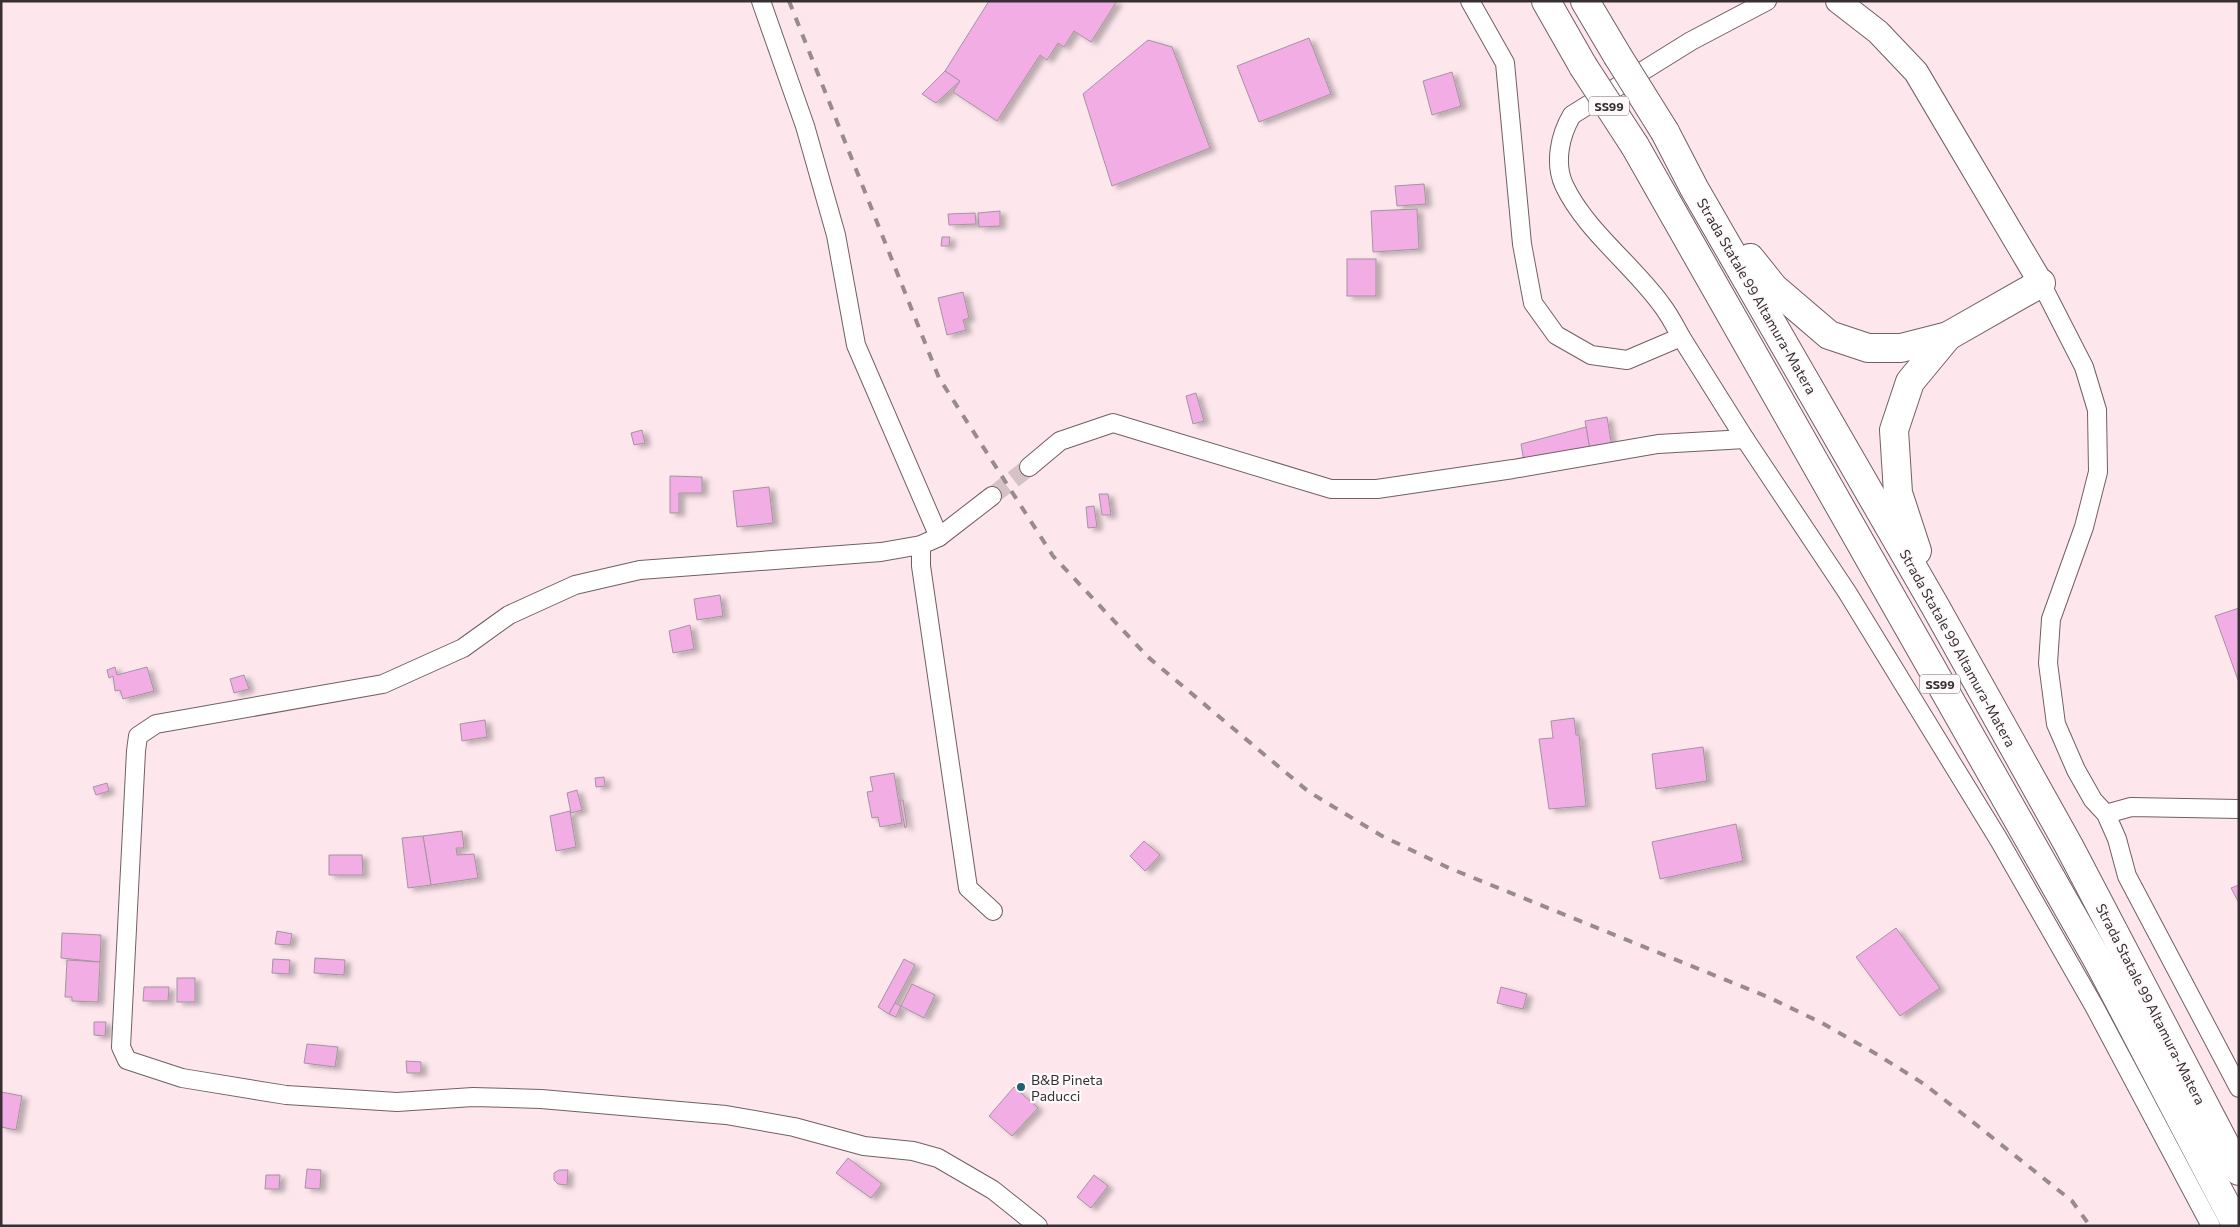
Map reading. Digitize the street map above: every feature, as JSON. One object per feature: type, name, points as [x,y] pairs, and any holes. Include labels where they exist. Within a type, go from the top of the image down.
[{"type":"highway","name":"SS99","points":[[1546,1],[1583,66],[1635,146],[2092,950],[2237,1226]]},
{"type":"highway","name":"Strada Statale 99 Altamura-Matera","points":[[1585,1],[1665,132],[1694,188],[1935,606],[2069,846],[2239,1171]]},
{"type":"highway","points":[[1694,188],[1774,288],[1829,335],[1868,348],[1901,348],[1948,336],[2041,283]]},
{"type":"highway","points":[[1935,606],[1898,493],[1894,430],[1910,382],[1948,336]]},
{"type":"street","points":[[761,1],[805,126],[836,235],[856,345],[938,537]]},
{"type":"street","points":[[1470,1],[1505,63],[1522,244],[1533,303],[1556,335],[1591,355],[1627,360],[1681,337]]},
{"type":"street","points":[[1767,1],[1691,41],[1572,115],[1563,130],[1559,156],[1563,184],[1584,216],[1662,305],[1745,439],[1847,592],[1999,840],[2094,1006],[2211,1226]]},
{"type":"street","points":[[1838,1],[1878,32],[1916,72],[2041,283],[2084,367],[2097,410],[2098,472],[2084,527],[2051,619],[2048,663],[2056,724],[2076,770],[2093,800],[2106,814],[2117,840],[2127,876],[2239,1088]]},
{"type":"street","points":[[1029,467],[1060,441],[1113,423],[1331,489],[1377,489],[1513,469],[1658,444],[1745,439]]},
{"type":"street","points":[[992,496],[938,537],[921,545],[881,552],[631,572],[575,585],[509,615],[463,648],[383,684],[156,724],[138,736],[136,751],[121,1047],[127,1060],[182,1078],[286,1095],[397,1102],[473,1097],[541,1099],[726,1115],[794,1127],[864,1146],[913,1151],[938,1158],[993,1190],[1038,1226]]},
{"type":"street","points":[[921,545],[921,566],[968,888],[993,911]]},
{"type":"street","points":[[2106,814],[2131,807],[2239,809]]},
{"type":"building","points":[[989,1],[1117,1],[1091,42],[1074,31],[1064,47],[1058,43],[1047,60],[1040,55],[997,121],[953,92],[960,81],[945,71]]},
{"type":"building","points":[[1309,38],[1331,94],[1259,122],[1237,66]]},
{"type":"building","points":[[1148,40],[1172,47],[1210,148],[1112,186],[1083,94]]},
{"type":"building","points":[[945,71],[960,81],[936,103],[922,94]]},
{"type":"building","points":[[1452,72],[1461,106],[1432,115],[1423,81]]},
{"type":"building","points":[[1424,184],[1426,204],[1397,206],[1395,186]]},
{"type":"building","points":[[1417,209],[1419,249],[1373,252],[1371,211]]},
{"type":"building","points":[[1000,211],[1000,226],[979,227],[978,213]]},
{"type":"building","points":[[975,213],[976,224],[949,225],[948,214]]},
{"type":"building","points":[[942,237],[950,237],[949,246],[941,246]]},
{"type":"building","points":[[1347,259],[1376,259],[1376,296],[1347,296]]},
{"type":"building","points":[[963,292],[969,318],[963,320],[966,330],[947,335],[938,298]]},
{"type":"building","points":[[1196,393],[1204,421],[1193,424],[1186,396]]},
{"type":"building","points":[[1607,417],[1612,448],[1590,450],[1585,421]]},
{"type":"building","points":[[1586,427],[1590,450],[1524,462],[1521,444]]},
{"type":"building","points":[[642,430],[645,443],[634,445],[631,433]]},
{"type":"building","points":[[670,476],[702,477],[702,493],[679,493],[679,513],[670,513]]},
{"type":"building","points":[[769,487],[773,523],[737,527],[733,491]]},
{"type":"building","points":[[1099,494],[1108,494],[1111,515],[1102,515]]},
{"type":"building","points":[[1094,506],[1097,527],[1088,528],[1086,507]]},
{"type":"building","points":[[720,595],[723,616],[697,620],[694,599]]},
{"type":"building","points":[[2239,608],[2239,680],[2238,680],[2215,616]]},
{"type":"building","points":[[690,625],[694,649],[673,653],[669,631]]},
{"type":"building","points":[[115,667],[117,675],[147,667],[154,691],[123,699],[120,690],[115,691],[113,676],[109,678],[107,670]]},
{"type":"building","points":[[244,675],[249,689],[234,693],[230,679]]},
{"type":"building","points":[[1574,718],[1576,735],[1579,735],[1586,806],[1549,809],[1539,739],[1553,738],[1551,721]]},
{"type":"building","points":[[485,720],[487,737],[462,741],[460,724]]},
{"type":"building","points":[[1703,747],[1707,781],[1656,789],[1652,754]]},
{"type":"building","points":[[894,773],[902,823],[880,827],[878,817],[872,818],[867,792],[873,791],[870,777]]},
{"type":"building","points":[[604,777],[605,786],[596,787],[595,778]]},
{"type":"building","points":[[107,783],[109,791],[96,795],[93,787]]},
{"type":"building","points":[[577,790],[582,810],[571,813],[567,793]]},
{"type":"building","points":[[900,800],[903,800],[907,826],[905,828]]},
{"type":"building","points":[[570,811],[576,847],[556,851],[550,816]]},
{"type":"building","points":[[1736,824],[1743,861],[1660,879],[1652,842]]},
{"type":"building","points":[[462,831],[464,848],[456,848],[457,855],[474,854],[478,878],[431,885],[423,836]]},
{"type":"building","points":[[423,836],[431,885],[408,888],[402,838]]},
{"type":"building","points":[[1144,841],[1160,855],[1145,871],[1130,856]]},
{"type":"building","points":[[329,855],[362,855],[363,875],[329,875]]},
{"type":"building","points":[[2239,885],[2239,903],[2231,888]]},
{"type":"building","points":[[1896,928],[1940,988],[1900,1016],[1856,957]]},
{"type":"building","points":[[277,931],[292,934],[290,945],[275,944]]},
{"type":"building","points":[[62,933],[101,935],[100,962],[61,958]]},
{"type":"building","points":[[315,958],[345,960],[344,975],[314,973]]},
{"type":"building","points":[[273,959],[290,960],[289,974],[272,973]]},
{"type":"building","points":[[904,959],[915,965],[889,1014],[878,1007]]},
{"type":"building","points":[[67,960],[100,962],[98,1002],[72,1001],[72,997],[65,997]]},
{"type":"building","points":[[177,978],[195,978],[195,1002],[177,1002]]},
{"type":"building","points":[[912,984],[935,995],[924,1018],[901,1006]]},
{"type":"building","points":[[144,987],[169,987],[168,1001],[143,1001]]},
{"type":"building","points":[[1501,987],[1527,994],[1523,1009],[1497,1003]]},
{"type":"building","points":[[895,1003],[901,1006],[896,1017],[889,1014]]},
{"type":"building","points":[[94,1022],[106,1022],[105,1036],[94,1035]]},
{"type":"building","points":[[307,1044],[338,1047],[335,1067],[304,1063]]},
{"type":"building","points":[[406,1061],[421,1062],[421,1073],[407,1073]]},
{"type":"building","points":[[1014,1087],[1038,1108],[1012,1136],[989,1116]]},
{"type":"building","points":[[1,1092],[22,1096],[16,1130],[1,1127]]},
{"type":"building","points":[[848,1158],[882,1184],[871,1198],[836,1173]]},
{"type":"building","points":[[307,1169],[321,1170],[320,1189],[305,1188]]},
{"type":"building","points":[[559,1170],[568,1170],[567,1185],[558,1184],[554,1180],[554,1173]]},
{"type":"building","points":[[266,1175],[280,1175],[279,1189],[265,1189]]},
{"type":"building","points":[[1094,1175],[1108,1186],[1091,1208],[1077,1197]]},
{"type":"tunnel","points":[[992,496],[1029,467]]},
{"type":"railway","points":[[789,1],[939,378],[1053,556],[1148,657],[1309,792],[1382,836],[1449,868],[1768,997],[1822,1023],[1878,1055],[1924,1084],[2072,1201],[2090,1226]]},
{"type":"place","name":"B&B Pineta Paducci","points":[[1021,1087]]}]
